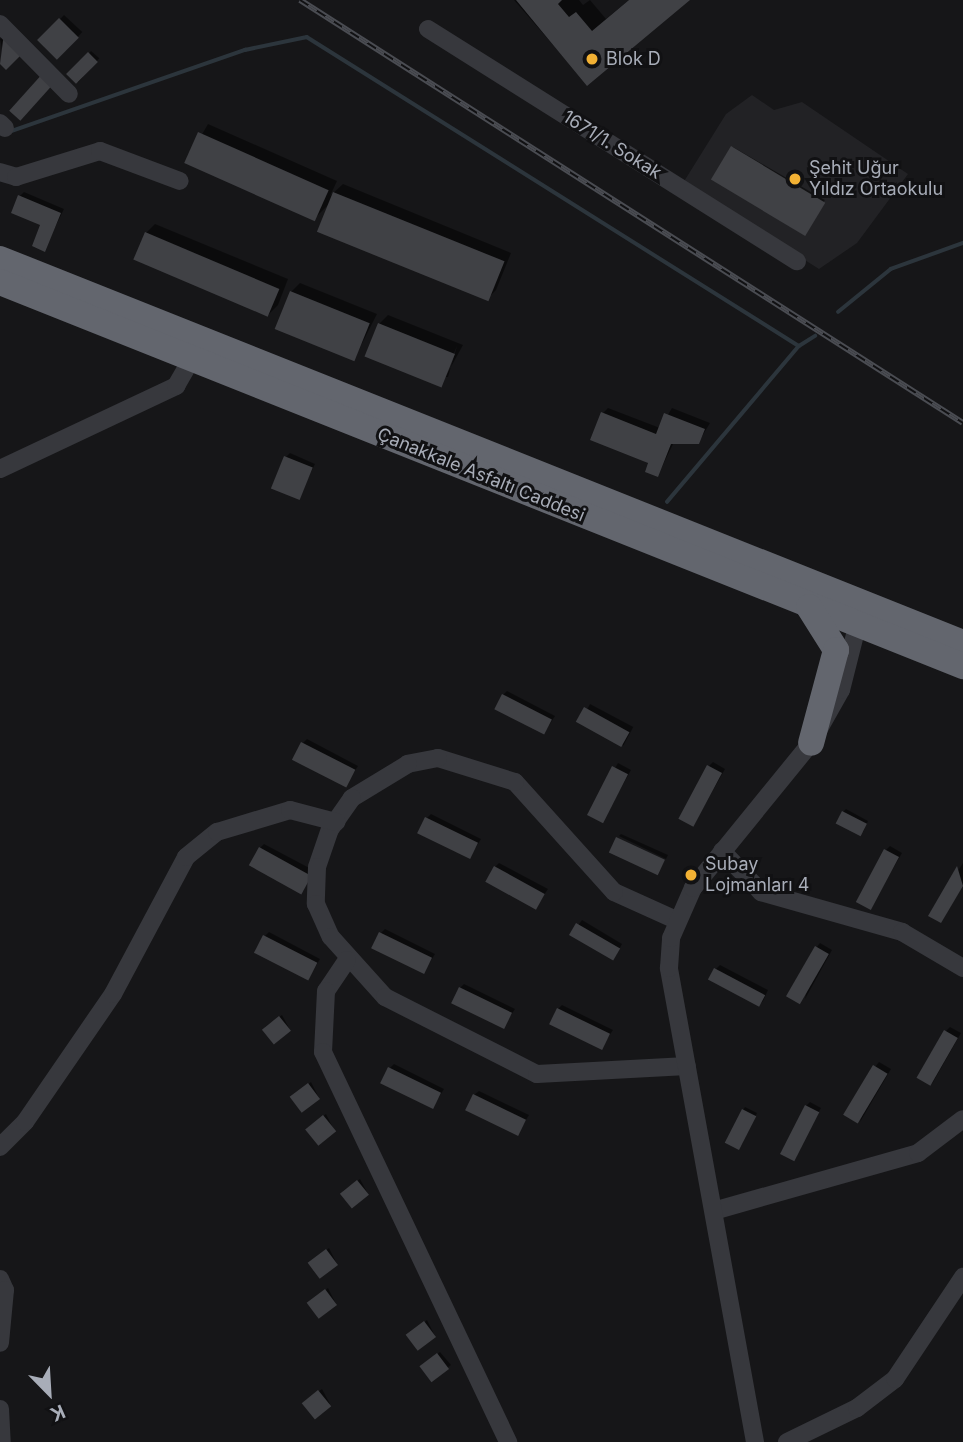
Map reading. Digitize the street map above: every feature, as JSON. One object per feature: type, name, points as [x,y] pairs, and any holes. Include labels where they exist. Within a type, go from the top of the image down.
[{"type":"highway","points":[[0,251],[27,269]]},
{"type":"highway","name":"Çanakkale Asfaltı Caddesi","points":[[0,259],[860,614],[963,666]]},
{"type":"highway","name":"Çanakkale Asfaltı Caddesi","points":[[0,282],[808,606],[860,614],[963,643]]},
{"type":"highway","points":[[808,606],[836,650],[811,743]]},
{"type":"street","points":[[0,24],[69,94]]},
{"type":"street","name":"1671/1. Sokak","points":[[428,29],[797,261]]},
{"type":"street","points":[[0,172],[16,177],[100,150],[180,181]]},
{"type":"street","points":[[0,469],[176,386],[191,360]]},
{"type":"street","points":[[755,1442],[717,1210],[669,968],[676,920],[722,850],[811,743],[841,690],[860,614]]},
{"type":"street","points":[[676,920],[614,892],[515,782],[472,766],[438,758],[408,764],[352,798],[335,822],[317,867],[316,904],[347,960],[385,997],[537,1074],[687,1066]]},
{"type":"street","points":[[0,1147],[26,1122],[113,994],[186,857],[217,832],[290,810],[335,822]]},
{"type":"street","points":[[722,850],[761,892],[902,932],[963,968]]},
{"type":"street","points":[[347,960],[326,991],[323,1052],[508,1442]]},
{"type":"street","points":[[717,1210],[918,1153],[963,1119]]},
{"type":"street","points":[[787,1442],[857,1408],[895,1379],[963,1277]]},
{"type":"street","points":[[0,1279],[5,1290],[0,1343]]},
{"type":"street","points":[[0,1409],[2,1442]]},
{"type":"shaded area","name":"Şehit Uğur Yıldız Ortaokulu","points":[[752,95],[774,110],[802,102],[908,174],[857,243],[819,269],[683,183],[726,114]]},
{"type":"building","name":"Blok D","points":[[516,0],[562,0],[558,4],[569,17],[576,12],[592,31],[629,0],[690,0],[587,86]]},
{"type":"building","points":[[59,18],[79,38],[57,60],[37,40]]},
{"type":"building","points":[[4,33],[24,52],[6,70],[0,64]]},
{"type":"building","points":[[88,52],[98,62],[76,84],[66,74]]},
{"type":"building","points":[[44,72],[55,82],[20,121],[9,111]]},
{"type":"building","points":[[198,132],[329,190],[315,221],[184,163]]},
{"type":"building","points":[[731,146],[825,203],[805,236],[711,179]]},
{"type":"building","points":[[333,192],[505,261],[488,301],[317,232]]},
{"type":"building","points":[[18,195],[61,213],[45,252],[32,246],[40,225],[11,213]]},
{"type":"building","points":[[145,232],[279,289],[268,317],[133,260]]},
{"type":"building","points":[[290,291],[370,323],[354,361],[275,329]]},
{"type":"building","points":[[378,323],[455,354],[441,387],[365,356]]},
{"type":"building","points":[[601,412],[656,434],[664,413],[705,429],[699,444],[671,444],[658,477],[645,472],[648,463],[590,440]]},
{"type":"building","points":[[284,456],[313,468],[300,500],[271,488]]},
{"type":"building","points":[[502,694],[552,719],[544,735],[494,709]]},
{"type":"building","points":[[584,707],[629,732],[621,747],[576,722]]},
{"type":"building","points":[[301,742],[355,770],[346,788],[292,760]]},
{"type":"building","points":[[707,765],[722,773],[693,827],[678,819]]},
{"type":"building","points":[[612,766],[628,774],[603,823],[587,815]]},
{"type":"building","points":[[842,811],[867,824],[861,836],[836,823]]},
{"type":"building","points":[[425,817],[478,843],[470,859],[417,833]]},
{"type":"building","points":[[616,837],[665,860],[658,875],[609,852]]},
{"type":"building","points":[[259,847],[311,876],[301,894],[249,865]]},
{"type":"building","points":[[884,849],[899,857],[871,910],[856,902]]},
{"type":"building","points":[[494,866],[545,894],[536,910],[485,882]]},
{"type":"building","points":[[957,866],[963,886],[941,923],[928,916]]},
{"type":"building","points":[[576,923],[620,948],[613,961],[569,935]]},
{"type":"building","points":[[379,932],[432,958],[424,974],[371,948]]},
{"type":"building","points":[[263,935],[317,963],[308,981],[254,953]]},
{"type":"building","points":[[815,946],[829,954],[800,1004],[786,996]]},
{"type":"building","points":[[714,968],[765,995],[759,1007],[708,979]]},
{"type":"building","points":[[459,987],[512,1013],[504,1029],[451,1003]]},
{"type":"building","points":[[557,1008],[610,1034],[602,1050],[549,1024]]},
{"type":"building","points":[[279,1016],[291,1031],[274,1045],[262,1030]]},
{"type":"building","points":[[944,1030],[958,1038],[930,1086],[916,1078]]},
{"type":"building","points":[[873,1065],[888,1074],[858,1123],[843,1115]]},
{"type":"building","points":[[388,1067],[441,1093],[433,1109],[380,1083]]},
{"type":"building","points":[[308,1083],[320,1099],[302,1113],[290,1097]]},
{"type":"building","points":[[473,1094],[526,1120],[518,1136],[465,1110]]},
{"type":"building","points":[[805,1105],[819,1112],[794,1161],[780,1154]]},
{"type":"building","points":[[742,1109],[756,1116],[739,1150],[725,1143]]},
{"type":"building","points":[[323,1115],[336,1131],[318,1146],[305,1129]]},
{"type":"building","points":[[357,1180],[369,1195],[352,1209],[340,1194]]},
{"type":"building","points":[[326,1249],[338,1265],[320,1279],[308,1263]]},
{"type":"building","points":[[325,1289],[337,1305],[319,1319],[307,1303]]},
{"type":"building","points":[[424,1321],[436,1337],[418,1351],[406,1335]]},
{"type":"building","points":[[437,1353],[449,1369],[431,1382],[419,1366]]},
{"type":"building","points":[[318,1390],[331,1406],[315,1420],[302,1403]]},
{"type":"waterway","points":[[12,131],[245,50],[307,37],[799,346],[815,336]]},
{"type":"waterway","points":[[838,312],[891,269],[963,243]]},
{"type":"waterway","points":[[667,502],[799,346]]},
{"type":"railway","points":[[300,0],[963,423]]},
{"type":"place","name":"Blok D","points":[[592,59]]},
{"type":"place","name":"Şehit Uğur Yıldız Ortaokulu","points":[[795,179]]},
{"type":"place","name":"Subay Lojmanları 4","points":[[691,875]]}]
